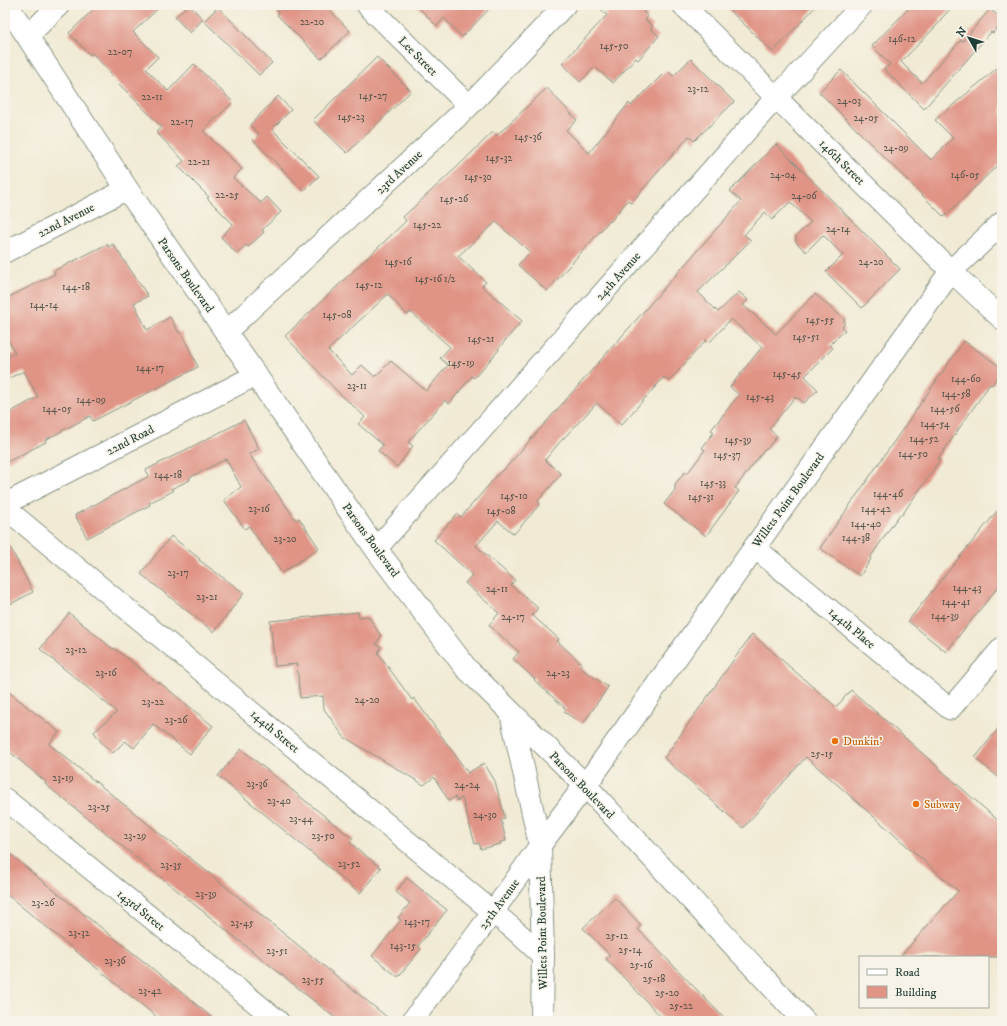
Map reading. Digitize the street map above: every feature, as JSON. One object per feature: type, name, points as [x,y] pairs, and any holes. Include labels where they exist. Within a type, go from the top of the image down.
[{"type":"street","name":"Parsons Boulevard","points":[[7,5],[127,189],[256,376],[376,549],[466,668],[584,785],[804,1021]]},
{"type":"street","points":[[28,36],[59,5]]},
{"type":"street","name":"Lee Street","points":[[367,5],[469,106]]},
{"type":"street","name":"23rd Avenue","points":[[226,332],[469,106],[565,5]]},
{"type":"street","name":"146th Street","points":[[683,5],[951,272],[1002,319]]},
{"type":"street","name":"24th Avenue","points":[[376,549],[776,97],[862,5]]},
{"type":"street","name":"22nd Avenue","points":[[5,252],[127,189]]},
{"type":"street","name":"Willets Point Boulevard","points":[[584,785],[951,272],[1002,223]]},
{"type":"street","name":"22nd Road","points":[[5,504],[256,376]]},
{"type":"street","name":"144th Street","points":[[5,508],[518,932],[543,956]]},
{"type":"street","name":"144th Place","points":[[754,547],[950,709],[1002,648]]},
{"type":"street","name":"Willets Point Boulevard","points":[[511,713],[540,845],[543,956],[542,1021]]},
{"type":"street","name":"25th Avenue","points":[[412,1021],[493,912],[584,785]]},
{"type":"street","name":"143rd Street","points":[[5,799],[278,1021]]},
{"type":"building","points":[[98,5],[162,5],[133,32],[158,57],[146,69],[168,91],[194,64],[233,102],[203,131],[242,169],[233,178],[261,203],[267,197],[281,212],[262,230],[264,232],[248,247],[246,245],[237,254],[221,237],[233,224],[178,166],[184,161],[156,132],[162,127],[110,75],[111,73],[92,53],[90,55],[69,33]]},
{"type":"building","points":[[188,5],[203,19],[190,33],[175,17]]},
{"type":"building","points":[[271,5],[325,5],[350,31],[321,59],[277,15],[279,13]]},
{"type":"building","points":[[416,5],[493,5],[462,37],[444,18],[437,26]]},
{"type":"building","points":[[596,5],[650,5],[643,12],[648,16],[645,20],[653,26],[651,29],[659,36],[638,60],[636,58],[613,83],[595,67],[580,82],[562,63],[607,15]]},
{"type":"building","points":[[724,5],[817,5],[773,52]]},
{"type":"building","points":[[912,5],[954,5],[940,20],[941,21],[901,62],[922,83],[961,40],[963,41],[990,9],[1002,19],[1002,22],[993,33],[991,32],[924,109],[884,69],[890,64],[872,46]]},
{"type":"building","points":[[218,7],[272,63],[259,75],[204,21]]},
{"type":"building","points":[[377,57],[411,91],[347,153],[313,120]]},
{"type":"building","points":[[691,59],[734,102],[694,141],[689,136],[631,203],[628,200],[547,291],[518,265],[530,252],[496,222],[458,256],[486,282],[482,286],[522,321],[474,378],[472,376],[449,404],[445,400],[408,442],[413,446],[397,467],[378,451],[383,445],[358,424],[365,417],[337,391],[285,336],[406,221],[403,217],[493,132],[496,136],[547,88],[577,120],[566,130],[589,153],[629,103],[631,106],[667,70],[673,76]],"holes":[[[388,294],[407,315],[411,312],[450,347],[440,358],[448,365],[426,391],[391,361],[375,377],[362,365],[352,375],[328,350]]]},
{"type":"building","points":[[1002,64],[1002,161],[944,217],[819,92],[841,70],[931,160],[953,138],[935,120]]},
{"type":"building","points":[[278,96],[291,110],[272,129],[319,176],[304,191],[253,140],[259,134],[250,125]]},
{"type":"building","points":[[776,144],[900,269],[862,308],[826,272],[843,255],[823,235],[806,252],[796,242],[796,236],[811,222],[790,202],[772,220],[765,212],[744,235],[751,240],[698,292],[718,312],[739,292],[748,300],[743,305],[776,334],[815,294],[844,319],[844,325],[842,327],[845,330],[830,345],[833,348],[805,376],[818,390],[804,403],[795,397],[769,429],[777,436],[735,488],[739,491],[706,536],[664,504],[675,490],[675,484],[685,472],[687,474],[705,450],[702,448],[714,432],[711,430],[739,395],[730,387],[762,347],[731,319],[709,343],[706,340],[669,381],[664,377],[621,425],[597,403],[545,460],[561,474],[538,501],[540,504],[514,534],[498,521],[476,546],[515,580],[511,585],[538,608],[532,615],[559,639],[557,641],[582,664],[579,667],[608,687],[583,724],[564,712],[566,709],[513,659],[519,652],[489,625],[499,613],[465,583],[472,575],[434,540],[457,514],[461,517],[502,470],[503,471],[741,201],[730,191]]},
{"type":"building","points":[[107,244],[108,247],[113,244],[148,296],[134,303],[147,330],[170,317],[179,333],[181,332],[198,367],[93,421],[90,416],[45,440],[46,442],[5,463],[5,415],[38,397],[24,371],[5,380],[5,358],[15,353],[5,334],[5,299],[55,274],[54,271]]},
{"type":"building","points":[[964,341],[1002,368],[1002,370],[992,385],[990,384],[938,459],[940,460],[902,515],[900,514],[880,543],[860,576],[820,548]]},
{"type":"building","points":[[244,420],[259,449],[249,454],[296,520],[299,518],[319,548],[282,573],[249,526],[245,529],[224,500],[241,487],[226,459],[189,478],[190,480],[171,489],[173,491],[149,503],[150,505],[87,538],[75,515],[149,476],[146,470]]},
{"type":"building","points":[[1002,505],[1002,582],[946,652],[908,621]]},
{"type":"building","points":[[171,536],[200,559],[199,560],[244,593],[214,632],[141,574]]},
{"type":"building","points":[[5,537],[33,592],[5,607]]},
{"type":"building","points":[[358,612],[359,617],[368,616],[381,636],[376,644],[381,647],[378,653],[412,700],[414,698],[468,773],[484,763],[495,781],[505,818],[501,819],[506,841],[500,842],[501,844],[481,849],[479,843],[475,844],[462,798],[457,801],[455,797],[449,801],[434,777],[424,785],[344,737],[324,709],[323,696],[300,698],[297,664],[275,666],[270,621]]},
{"type":"building","points":[[69,613],[113,649],[114,648],[158,683],[159,682],[213,726],[190,754],[153,724],[134,748],[125,741],[113,753],[102,743],[94,732],[117,712],[40,649]]},
{"type":"building","points":[[752,634],[836,707],[851,690],[1002,824],[1002,957],[901,956],[958,891],[806,757],[743,828],[664,758]]},
{"type":"building","points":[[5,689],[59,732],[49,744],[392,1021],[339,1021],[45,784],[46,782],[5,748]]},
{"type":"building","points":[[1002,724],[1002,780],[975,758]]},
{"type":"building","points":[[241,749],[353,839],[349,842],[381,868],[360,893],[218,776]]},
{"type":"building","points":[[5,849],[37,877],[216,1021],[162,1021],[132,997],[5,893]]},
{"type":"building","points":[[407,878],[447,910],[418,946],[421,949],[398,977],[372,956],[401,920],[398,918],[410,903],[396,892]]},
{"type":"building","points":[[615,898],[641,925],[638,929],[727,1021],[665,1021],[606,959],[610,955],[583,928]]},
{"type":"place","name":"Dunkin'","points":[[835,741]]},
{"type":"place","name":"Subway","points":[[916,804]]}]
